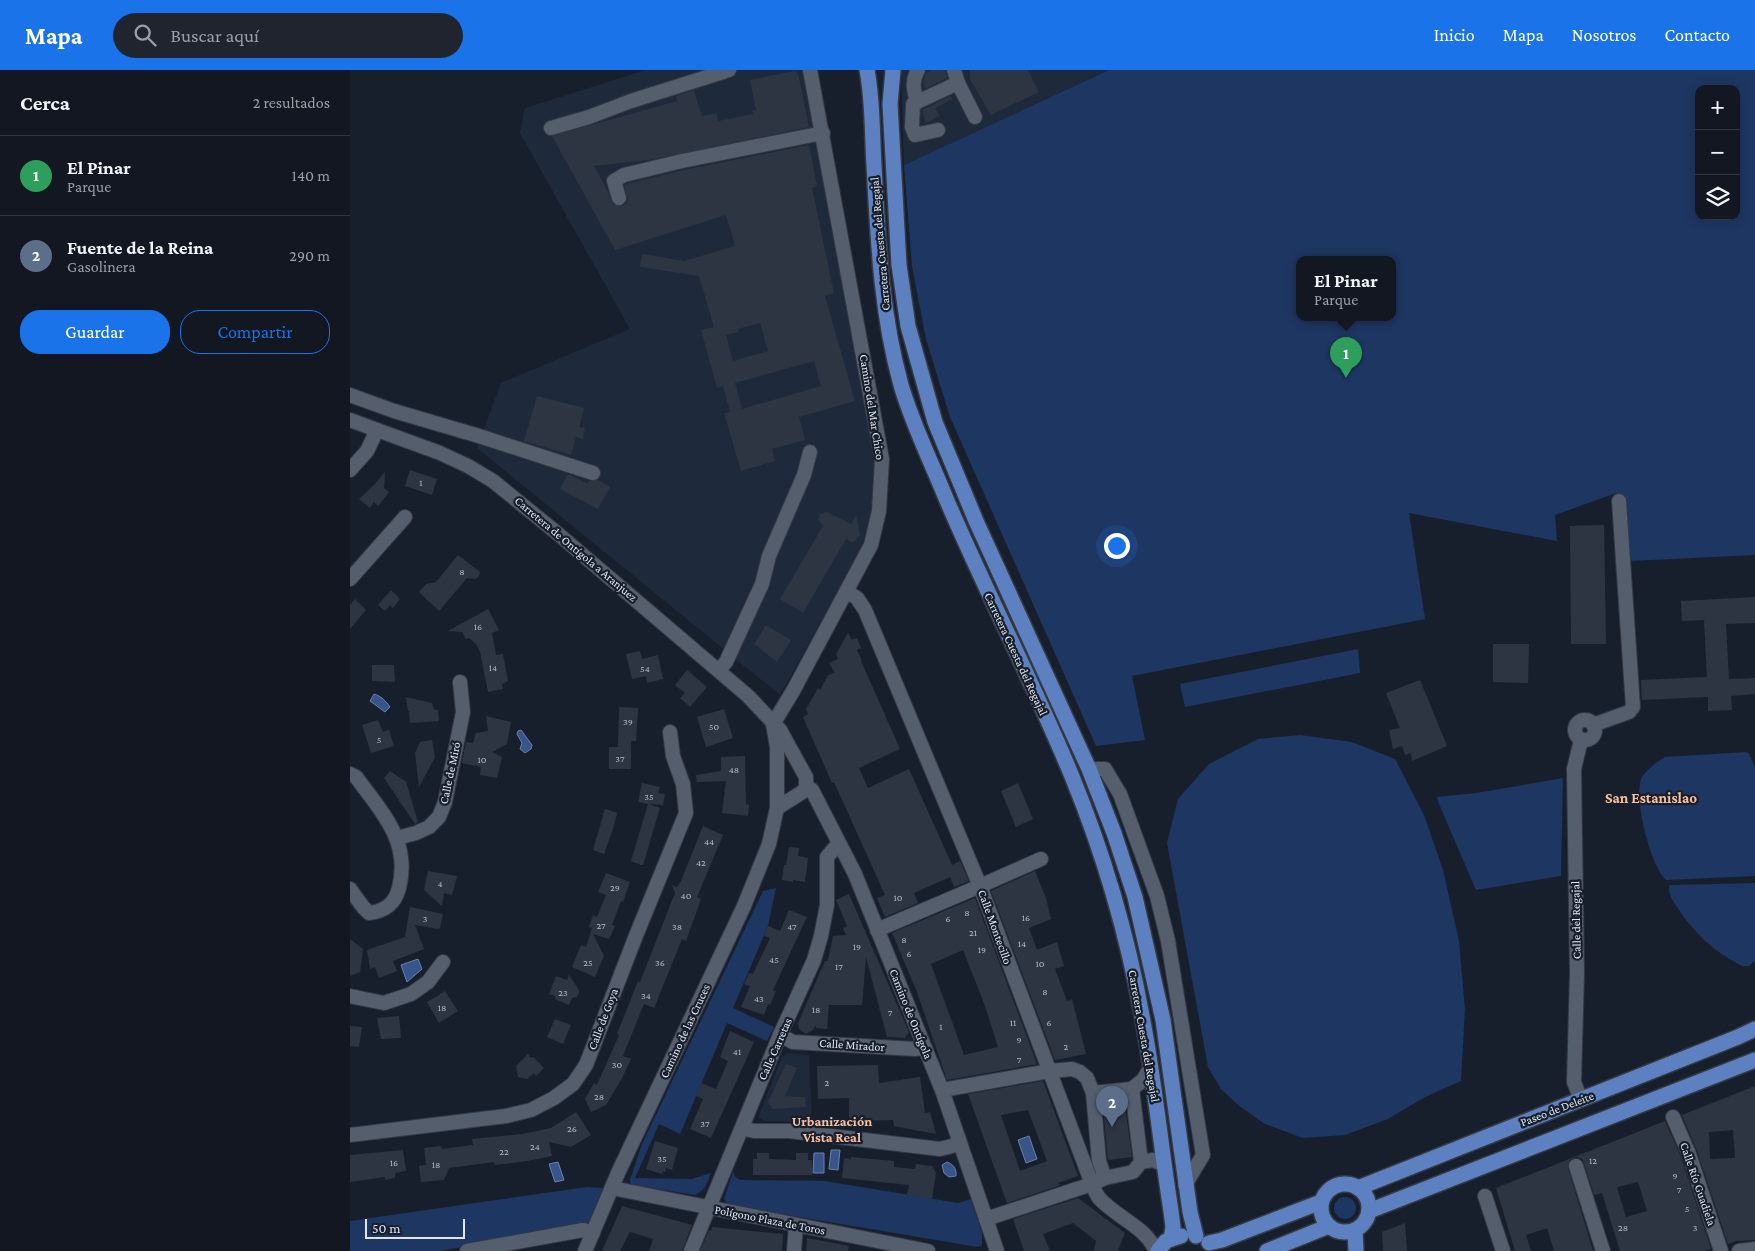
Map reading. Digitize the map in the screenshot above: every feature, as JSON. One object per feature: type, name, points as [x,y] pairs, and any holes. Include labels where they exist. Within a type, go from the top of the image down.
[{"type":"main road","name":"Carretera Cuesta del Regajal","points":[[867,70],[879,268],[888,329],[902,386],[916,428],[959,530],[1071,774],[1096,840],[1115,899],[1133,969],[1151,1067],[1173,1227],[1171,1238]]},
{"type":"main road","name":"Carretera Cuesta del Regajal","points":[[893,70],[890,104],[899,265],[908,326],[922,380],[935,422],[976,521],[1089,769],[1120,851],[1135,897],[1169,1056],[1192,1224],[1206,1243]]},
{"type":"main road","name":"Paseo de Deleite","points":[[1358,1188],[1738,1038],[1755,1029]]},
{"type":"main road","name":"Paseo de Deleite","points":[[1369,1211],[1755,1060]]},
{"type":"main road","points":[[1157,1251],[1171,1238],[1185,1235],[1206,1243],[1222,1240],[1321,1202],[1328,1191],[1335,1186],[1343,1184],[1358,1188],[1367,1198],[1369,1211],[1364,1222],[1355,1230],[1341,1232],[1329,1226],[1324,1220],[1321,1202]]},
{"type":"main road","points":[[1267,1251],[1329,1226]]},
{"type":"main road","points":[[1355,1230],[1356,1251]]},
{"type":"street","points":[[551,128],[729,70]]},
{"type":"street","name":"Camino del Mar Chico","points":[[773,724],[793,691],[871,545],[879,511],[882,459],[810,70]]},
{"type":"street","points":[[917,102],[913,88],[915,75],[918,70]]},
{"type":"street","points":[[938,130],[914,135],[912,127],[913,104],[956,77],[975,117]]},
{"type":"street","points":[[619,198],[614,181],[624,176],[682,160],[823,134]]},
{"type":"street","points":[[350,395],[394,411],[593,473]]},
{"type":"street","name":"Carretera de Ontígola a Aranjuez","points":[[350,420],[440,453],[468,466],[493,481],[748,696],[780,730],[803,772]]},
{"type":"street","points":[[350,470],[367,451],[377,430]]},
{"type":"street","points":[[719,670],[726,662],[762,584],[769,556],[804,475],[810,452]]},
{"type":"street","name":"Calle del Regajal","points":[[1580,1100],[1574,1082],[1577,973],[1574,769],[1581,740],[1593,737],[1594,725],[1629,712],[1633,707],[1619,501]]},
{"type":"street","points":[[350,579],[405,517]]},
{"type":"street","name":"Calle Montecillo","points":[[847,592],[857,598],[865,610],[980,886],[1092,1184],[1099,1197],[1145,1234],[1157,1251]]},
{"type":"street","name":"Calle de Miró","points":[[397,838],[416,834],[429,827],[439,817],[442,810],[463,712],[460,682]]},
{"type":"street","points":[[773,724],[777,747],[777,782],[784,796],[795,797]]},
{"type":"street","name":"Calle de Goya","points":[[350,1135],[506,1116],[531,1110],[554,1098],[572,1084],[586,1065],[686,812],[683,784],[673,756],[670,732]]},
{"type":"street","points":[[777,782],[783,769],[789,767],[794,767],[803,772],[806,777],[806,786],[800,795],[777,808]]},
{"type":"street","points":[[1089,769],[1105,769],[1120,794],[1157,896],[1168,941],[1203,1156],[1186,1185]]},
{"type":"street","points":[[350,774],[356,777],[389,822],[397,838],[403,861],[398,894],[390,906],[380,912],[369,913],[362,907],[350,889]]},
{"type":"street","name":"Camino de las Cruces","points":[[586,1251],[612,1188],[744,906],[769,844],[777,808],[777,782]]},
{"type":"street","name":"Camino de Ontígola","points":[[806,786],[812,790],[855,874],[942,1090],[997,1251]]},
{"type":"street","name":"Calle Carretas","points":[[691,1251],[780,1035],[814,960],[822,936],[827,905],[827,857],[838,844]]},
{"type":"street","points":[[877,930],[1041,859]]},
{"type":"street","points":[[350,996],[384,1003],[411,994],[428,982],[443,962]]},
{"type":"street","name":"Calle Mirador","points":[[780,1035],[793,1042],[926,1048]]},
{"type":"street","points":[[1093,1093],[1132,1088],[1144,1080],[1151,1067]]},
{"type":"street","points":[[942,1090],[1050,1071],[1072,1069],[1080,1072],[1087,1078],[1093,1093],[1099,1161],[1105,1178]]},
{"type":"street","points":[[1132,1088],[1141,1162]]},
{"type":"street","name":"Calle Río Guadiela","points":[[1673,1117],[1689,1154],[1721,1251]]},
{"type":"street","points":[[742,1128],[754,1131],[789,1131],[940,1149],[960,1144]]},
{"type":"street","points":[[986,1218],[1092,1184],[1105,1178],[1133,1172],[1141,1162],[1153,1160],[1164,1165]]},
{"type":"street","points":[[1576,1166],[1603,1251]]},
{"type":"street","name":"Polígono Plaza de Toros","points":[[612,1188],[928,1251]]},
{"type":"street","points":[[1485,1196],[1503,1251]]},
{"type":"street","points":[[794,1251],[796,1225]]},
{"type":"street","points":[[467,1251],[583,1230],[593,1233]]},
{"type":"street","points":[[1739,1251],[1755,1249]]},
{"type":"shaded area","points":[[646,70],[805,70],[875,460],[873,510],[866,540],[780,695],[477,448],[501,383],[630,329],[520,133],[525,108]]},
{"type":"shaded area","points":[[901,70],[1109,70],[904,165]]},
{"type":"shaded area","points":[[1109,70],[1755,70],[1755,555],[1630,561],[1625,499],[1616,493],[1555,515],[1557,541],[1409,513],[1425,619],[1132,676],[1145,740],[1096,746],[950,417],[926,339],[912,266],[904,165]]},
{"type":"shaded area","points":[[1358,649],[1360,673],[1185,707],[1180,684]]},
{"type":"shaded area","points":[[374,694],[383,699],[390,707],[385,712],[370,701]]},
{"type":"shaded area","points":[[521,730],[532,745],[531,749],[525,753],[520,749],[522,743],[517,734]]},
{"type":"shaded area","points":[[1300,735],[1352,742],[1395,759],[1424,815],[1443,870],[1459,941],[1465,1009],[1461,1081],[1425,1097],[1388,1119],[1345,1135],[1303,1138],[1265,1124],[1238,1105],[1221,1089],[1208,1067],[1167,843],[1178,799],[1209,764],[1258,739]]},
{"type":"shaded area","points":[[1746,752],[1749,754],[1755,767],[1755,876],[1666,880],[1660,873],[1649,847],[1641,814],[1639,799],[1642,777],[1649,768],[1665,757]]},
{"type":"shaded area","points":[[1563,778],[1561,876],[1476,890],[1437,797],[1476,793]]},
{"type":"shaded area","points":[[1755,883],[1755,961],[1749,966],[1743,966],[1714,949],[1683,916],[1672,900],[1669,889],[1671,885]]},
{"type":"shaded area","points":[[776,888],[768,926],[733,1008],[774,1027],[767,1041],[727,1023],[680,1134],[659,1124],[635,1178],[692,1179],[711,1173],[707,1183],[695,1195],[633,1185],[630,1183],[630,1180],[642,1144],[763,891]]},
{"type":"shaded area","points":[[418,959],[422,969],[407,982],[401,965]]},
{"type":"shaded area","points":[[787,1053],[809,1055],[812,1122],[764,1121],[758,1117],[782,1057]]},
{"type":"shaded area","points":[[1029,1136],[1037,1159],[1026,1163],[1018,1140]]},
{"type":"shaded area","points":[[831,1150],[840,1150],[838,1170],[829,1169]]},
{"type":"shaded area","points":[[814,1153],[824,1153],[824,1173],[813,1173]]},
{"type":"shaded area","points":[[558,1162],[564,1180],[555,1182],[549,1164]]},
{"type":"shaded area","points":[[947,1162],[954,1167],[956,1176],[949,1177],[944,1173],[942,1165]]},
{"type":"shaded area","points":[[733,1172],[735,1177],[740,1180],[825,1181],[958,1203],[971,1199],[982,1233],[982,1245],[978,1247],[733,1206],[727,1204],[724,1199]]},
{"type":"shaded area","points":[[587,1187],[603,1188],[588,1224],[440,1251],[350,1251],[350,1221]]},
{"type":"shaded area","points":[[1345,1197],[1353,1200],[1356,1208],[1353,1216],[1345,1219],[1337,1216],[1334,1208],[1337,1200]]},
{"type":"building","points":[[932,70],[945,70],[947,78],[925,89],[924,78],[926,73]]},
{"type":"building","points":[[970,70],[1028,70],[1039,92],[991,115],[970,79]]},
{"type":"building","points":[[794,71],[798,73],[809,127],[649,160],[594,166],[613,204],[621,206],[626,204],[628,200],[624,185],[627,184],[684,170],[809,145],[817,186],[812,188],[834,293],[825,296],[855,401],[799,417],[805,440],[772,449],[775,461],[741,471],[724,413],[730,412],[723,386],[717,388],[701,330],[714,327],[699,276],[640,267],[642,254],[684,261],[735,246],[726,215],[615,250],[552,136],[677,101],[676,96],[694,90],[702,116],[717,113],[718,121],[753,114],[752,111],[756,110],[750,80]],"holes":[[[760,323],[768,351],[733,361],[726,335],[739,332],[738,329]],[[814,361],[821,386],[742,409],[735,383]]]},
{"type":"building","points":[[951,96],[952,99],[935,108],[940,116],[926,123],[922,110]]},
{"type":"building","points":[[537,396],[584,408],[579,427],[585,428],[583,439],[576,437],[571,455],[524,441]]},
{"type":"building","points":[[410,470],[437,479],[432,495],[405,486]]},
{"type":"building","points":[[385,472],[384,488],[389,492],[378,506],[374,502],[370,508],[359,499]]},
{"type":"building","points":[[568,474],[588,484],[589,481],[598,480],[610,487],[598,509],[560,489]]},
{"type":"building","points":[[827,512],[851,524],[856,515],[860,535],[855,541],[851,542],[846,539],[803,613],[780,599],[823,526],[818,519],[820,514]]},
{"type":"building","points":[[1604,525],[1606,644],[1571,644],[1570,526]]},
{"type":"building","points":[[458,555],[480,572],[479,576],[476,579],[467,578],[439,611],[419,592],[426,584],[436,582]]},
{"type":"building","points":[[391,590],[400,599],[393,608],[390,605],[385,611],[378,605]]},
{"type":"building","points":[[1755,597],[1755,623],[1726,624],[1729,679],[1755,678],[1755,694],[1731,696],[1732,710],[1708,711],[1708,697],[1642,700],[1641,680],[1707,677],[1704,620],[1682,621],[1681,601]]},
{"type":"building","points":[[355,599],[366,610],[350,629],[350,605]]},
{"type":"building","points":[[488,609],[499,630],[492,633],[496,655],[503,654],[508,681],[502,684],[503,689],[488,692],[480,652],[476,644],[469,638],[466,639],[462,632],[448,631]]},
{"type":"building","points":[[766,625],[791,640],[777,662],[754,644]]},
{"type":"building","points":[[848,633],[852,640],[857,638],[861,648],[857,650],[861,661],[900,749],[859,768],[868,788],[909,769],[952,865],[960,861],[969,881],[954,887],[950,877],[914,893],[918,903],[885,917],[877,898],[885,895],[803,717],[808,714],[806,709],[818,688],[820,690],[828,675],[835,673],[829,663],[838,659],[836,654]]},
{"type":"building","points":[[1493,644],[1529,644],[1528,683],[1493,682]]},
{"type":"building","points":[[640,651],[642,659],[658,655],[663,679],[647,683],[646,676],[632,679],[626,654]]},
{"type":"building","points":[[372,665],[394,665],[395,682],[372,681]]},
{"type":"building","points":[[687,670],[707,687],[690,707],[680,698],[685,693],[675,685]]},
{"type":"building","points":[[1420,680],[1447,746],[1412,761],[1411,753],[1405,755],[1402,746],[1393,749],[1389,730],[1400,728],[1386,693]]},
{"type":"building","points":[[406,697],[432,703],[434,710],[438,710],[439,721],[410,723]]},
{"type":"building","points":[[619,707],[638,708],[636,741],[631,741],[631,769],[609,769],[609,747],[618,747]]},
{"type":"building","points":[[724,709],[733,738],[706,747],[697,717]]},
{"type":"building","points":[[486,716],[511,722],[507,744],[492,752],[502,757],[497,778],[480,775],[481,767],[462,763],[466,742],[473,743],[476,733],[488,731]]},
{"type":"building","points":[[378,720],[383,732],[389,730],[394,746],[371,753],[362,725]]},
{"type":"building","points":[[432,740],[435,757],[419,787],[415,753],[420,742]]},
{"type":"building","points":[[745,756],[746,804],[749,805],[748,816],[722,813],[726,781],[697,782],[696,775],[721,771],[721,757]]},
{"type":"building","points":[[390,771],[406,782],[418,822],[415,824],[384,778]]},
{"type":"building","points":[[642,783],[660,787],[658,793],[665,794],[663,805],[649,804],[660,808],[643,865],[641,865],[631,861],[648,804],[638,802]]},
{"type":"building","points":[[1018,783],[1033,819],[1016,827],[1001,791]]},
{"type":"building","points":[[605,809],[617,813],[604,854],[593,850]]},
{"type":"building","points":[[703,826],[723,835],[697,897],[701,899],[686,941],[682,939],[654,1008],[644,1004],[623,1056],[631,1059],[622,1078],[606,1105],[591,1112],[585,1099],[594,1083],[597,1085],[619,1035],[617,1034],[675,893],[672,885],[677,887],[681,881]]},
{"type":"building","points":[[789,847],[799,848],[798,856],[808,858],[805,882],[782,880]]},
{"type":"building","points":[[428,871],[457,876],[452,895],[444,893],[442,906],[424,890]]},
{"type":"building","points":[[1035,871],[1046,898],[1051,919],[1029,928],[1037,950],[1057,942],[1064,966],[1055,969],[1067,1001],[1072,999],[1086,1054],[1055,1060],[991,891]]},
{"type":"building","points":[[606,873],[630,882],[612,925],[615,926],[609,939],[593,934],[604,956],[595,977],[572,967],[581,945],[586,947],[592,928],[589,927],[593,915],[597,917],[606,895],[598,892]]},
{"type":"building","points":[[849,894],[909,1032],[905,1038],[887,1037],[866,957],[862,1005],[829,1005],[827,1029],[816,1028],[816,1025],[813,1030],[806,1034],[799,1029],[798,1023],[825,961],[828,961],[833,936],[846,935],[843,928],[847,926],[836,900]]},
{"type":"building","points":[[975,898],[1037,1064],[947,1080],[917,992],[892,933]],"holes":[[[963,950],[984,1003],[998,1047],[964,1055],[931,964]]]},
{"type":"building","points":[[410,907],[443,914],[440,928],[415,925],[424,949],[393,961],[397,971],[379,978],[375,967],[370,969],[367,950],[405,937]]},
{"type":"building","points":[[789,910],[807,917],[773,990],[776,991],[770,1005],[768,1004],[764,1015],[741,1007],[750,986],[744,984],[749,973],[753,974],[770,938],[764,936],[768,926],[780,931]]},
{"type":"building","points":[[350,939],[363,949],[360,972],[350,976]]},
{"type":"building","points":[[569,975],[579,993],[577,997],[572,998],[569,1005],[549,994],[556,976],[567,980]]},
{"type":"building","points":[[445,991],[458,1011],[439,1023],[427,1002]]},
{"type":"building","points":[[399,1016],[401,1038],[381,1039],[377,1018]]},
{"type":"building","points":[[555,1019],[571,1025],[563,1044],[547,1037]]},
{"type":"building","points":[[350,1026],[362,1027],[359,1047],[350,1046]]},
{"type":"building","points":[[730,1031],[754,1042],[711,1138],[690,1129],[703,1099],[696,1096],[701,1083],[716,1089],[728,1061],[720,1057]]},
{"type":"building","points":[[528,1054],[544,1068],[536,1076],[534,1073],[527,1079],[518,1077],[516,1066]]},
{"type":"building","points":[[786,1064],[797,1068],[785,1096],[805,1097],[806,1107],[773,1109],[768,1102]]},
{"type":"building","points":[[878,1065],[879,1083],[920,1077],[925,1113],[930,1112],[936,1134],[894,1126],[893,1120],[858,1121],[858,1117],[849,1118],[849,1098],[818,1099],[817,1066]]},
{"type":"building","points":[[1043,1081],[1078,1176],[1058,1183],[1061,1185],[1007,1203],[968,1094]],"holes":[[[1028,1110],[1047,1161],[1020,1171],[1001,1115]]]},
{"type":"building","points":[[1755,1086],[1755,1240],[1736,1241],[1728,1244],[1697,1151],[1682,1115]],"holes":[[[1733,1130],[1735,1158],[1710,1159],[1709,1132]]]},
{"type":"building","points":[[1125,1106],[1132,1157],[1108,1160],[1103,1108]]},
{"type":"building","points":[[576,1112],[591,1135],[571,1147],[549,1142],[552,1156],[495,1165],[494,1162],[449,1168],[444,1180],[421,1182],[419,1166],[426,1165],[424,1148],[441,1146],[442,1149],[473,1145],[472,1139],[523,1134],[551,1128]]},
{"type":"building","points":[[1665,1121],[1681,1157],[1711,1249],[1704,1251],[1620,1251],[1602,1193],[1594,1195],[1584,1163],[1582,1159],[1577,1157],[1570,1160],[1568,1168],[1593,1251],[1554,1251],[1547,1228],[1526,1235],[1531,1251],[1515,1251],[1496,1188]],"holes":[[[1638,1182],[1647,1211],[1626,1217],[1617,1187]]]},
{"type":"building","points":[[655,1141],[678,1148],[672,1170],[666,1168],[662,1174],[646,1169]]},
{"type":"building","points":[[403,1150],[406,1171],[395,1173],[395,1178],[385,1180],[385,1177],[350,1182],[350,1155]]},
{"type":"building","points":[[757,1153],[769,1153],[769,1159],[796,1160],[796,1153],[808,1153],[808,1160],[812,1160],[812,1175],[753,1175],[753,1159],[757,1159]]},
{"type":"building","points":[[851,1157],[894,1161],[894,1167],[915,1169],[916,1164],[932,1166],[936,1173],[932,1199],[907,1195],[909,1185],[842,1178],[844,1158],[851,1159]]},
{"type":"building","points":[[1078,1198],[1125,1233],[1118,1251],[1094,1251],[1096,1241],[1073,1223],[1043,1234],[1050,1251],[1024,1251],[1013,1219]]},
{"type":"building","points":[[622,1206],[692,1225],[682,1251],[649,1251],[653,1239],[630,1232],[620,1251],[602,1251]]},
{"type":"building","points":[[1405,1223],[1407,1251],[1383,1251],[1382,1232]]},
{"type":"building","points":[[712,1227],[783,1234],[782,1251],[700,1251]]},
{"type":"building","points":[[807,1238],[849,1246],[848,1251],[806,1251]]},
{"type":"place","name":"El Pinar","points":[[1346,378]]},
{"type":"place","name":"Fuente de la Reina","points":[[1112,1127]]},
{"type":"district","name":"San Estanislao","points":[[1651,798]]},
{"type":"district","name":"Urbanización Vista Real","points":[[832,1130]]}]
